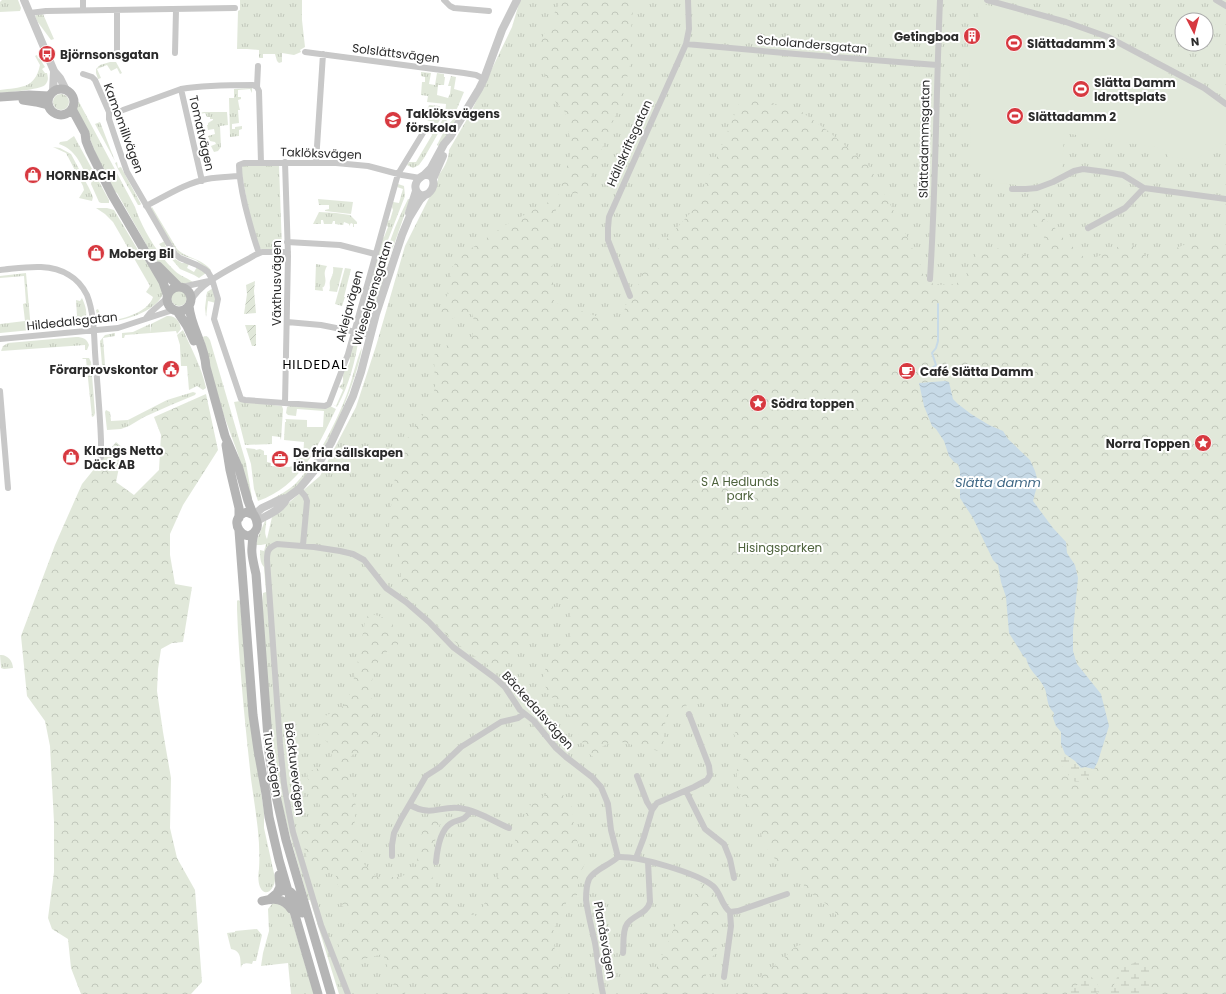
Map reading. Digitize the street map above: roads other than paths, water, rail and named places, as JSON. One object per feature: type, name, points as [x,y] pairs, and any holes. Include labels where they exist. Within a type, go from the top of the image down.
[{"type":"main road","points":[[0,102],[50,97],[60,89],[66,90]]},
{"type":"main road","name":"Tuvevägen","points":[[66,90],[73,98],[74,102],[72,109],[85,133],[86,142]]},
{"type":"main road","points":[[0,97],[29,95],[50,97]]},
{"type":"main road","name":"Tuvevägen","points":[[50,97],[53,113],[64,115],[75,125],[80,135],[86,142],[112,195],[163,282],[168,305],[175,310],[187,326],[201,360],[206,367]]},
{"type":"main road","points":[[64,115],[72,109]]},
{"type":"main road","name":"Tuvevägen","points":[[148,255],[180,286],[190,292],[190,318],[201,343],[225,436],[230,470],[239,508],[239,518],[237,524],[239,531],[254,715],[269,817],[287,890],[318,994]]},
{"type":"main road","points":[[167,297],[170,289],[180,286]]},
{"type":"main road","points":[[175,310],[184,310],[190,304]]},
{"type":"main road","name":"Tuvevägen","points":[[225,436],[237,463],[257,527],[254,533],[251,553],[256,574],[268,745],[274,786],[286,840],[331,994]]},
{"type":"main road","points":[[239,518],[247,512],[255,517]]},
{"type":"main road","points":[[239,531],[246,536],[254,533]]},
{"type":"main road","points":[[269,817],[269,832],[280,880],[278,893]]},
{"type":"main road","points":[[294,914],[287,903],[283,901],[266,900],[278,893],[287,890],[290,891],[294,895],[304,918],[310,923]]},
{"type":"street","name":"Tuvevägen","points":[[24,0],[54,71],[60,78],[66,90]]},
{"type":"street","points":[[83,0],[83,10]]},
{"type":"street","points":[[444,0],[453,8],[489,11]]},
{"type":"street","name":"Wieselgrensgatan","points":[[409,218],[416,188],[422,176],[431,168],[484,79],[500,36],[516,0]]},
{"type":"street","name":"Hällskriftsgatan","points":[[630,296],[608,240],[609,217],[686,44],[689,29],[688,0]]},
{"type":"street","name":"Slättadammsgatan","points":[[930,279],[933,229],[940,0]]},
{"type":"street","points":[[987,0],[1066,22],[1108,37],[1204,88],[1226,104]]},
{"type":"street","points":[[1216,0],[1226,6]]},
{"type":"street","points":[[30,13],[41,11],[235,8]]},
{"type":"street","points":[[117,10],[117,57]]},
{"type":"street","points":[[175,54],[176,10]]},
{"type":"street","name":"Scholandersgatan","points":[[686,44],[789,54],[937,65]]},
{"type":"street","name":"Solslättsvägen","points":[[305,52],[464,73],[476,75],[484,79]]},
{"type":"street","points":[[316,162],[323,54]]},
{"type":"street","points":[[258,66],[257,87],[259,90],[261,163]]},
{"type":"street","name":"Tuvevägen","points":[[50,97],[54,71]]},
{"type":"street","name":"Kamomillvägen","points":[[83,74],[92,77],[95,80],[110,115],[109,119],[127,172],[175,254],[208,272],[218,299],[214,319],[241,399]]},
{"type":"street","points":[[123,110],[181,89],[226,85],[253,85],[257,87]]},
{"type":"street","name":"Tomatvägen","points":[[181,89],[202,181]]},
{"type":"street","points":[[110,115],[116,113]]},
{"type":"street","name":"Aklejavägen","points":[[241,399],[327,406],[334,392],[347,356],[375,254],[400,175],[423,133]]},
{"type":"street","name":"Wieselgrensgatan","points":[[255,517],[279,508],[285,504],[287,498],[299,489],[314,471],[342,421],[353,396],[361,372],[378,309],[402,235],[409,218],[420,200],[432,189],[434,183],[433,179],[450,137]]},
{"type":"street","name":"Taklöksvägen","points":[[239,176],[239,165],[244,163],[285,162],[316,162],[368,166],[400,175],[422,176]]},
{"type":"street","name":"Växthusvägen","points":[[284,403],[288,252],[285,162]]},
{"type":"street","points":[[1012,189],[1026,190],[1037,188],[1053,182],[1074,171],[1083,169],[1124,175],[1144,188],[1226,199]]},
{"type":"street","name":"Taklöksvägen","points":[[400,175],[412,182],[416,188]]},
{"type":"street","points":[[146,206],[170,193],[202,181],[239,176],[252,235],[259,253]]},
{"type":"street","points":[[422,176],[430,176],[433,179]]},
{"type":"street","points":[[416,188],[419,194],[425,195]]},
{"type":"street","points":[[1088,228],[1125,208],[1144,188]]},
{"type":"street","points":[[288,242],[340,245],[375,254]]},
{"type":"street","points":[[190,304],[195,294],[211,280],[259,253],[288,252]]},
{"type":"street","points":[[0,270],[26,267],[52,268],[68,274],[78,282],[86,294],[94,330],[102,441],[101,457]]},
{"type":"street","points":[[180,286],[211,280]]},
{"type":"street","name":"Hildedalsgatan","points":[[146,318],[167,297]]},
{"type":"street","name":"Hildedalsgatan","points":[[0,339],[118,328],[175,310]]},
{"type":"street","points":[[287,322],[321,325],[371,335]]},
{"type":"street","points":[[0,392],[8,488]]},
{"type":"street","points":[[299,489],[307,501],[303,546]]},
{"type":"street","name":"Bäcktuvevägen","points":[[303,546],[276,544],[271,546],[267,553],[269,600],[284,784],[293,832],[321,925],[348,994]]},
{"type":"street","name":"Bäckedalsvägen","points":[[303,546],[340,551],[353,554],[364,560],[386,588],[406,602],[429,622],[453,647],[505,687],[524,714],[534,721],[556,748],[566,758],[592,777],[601,787],[608,804],[611,830],[618,857]]},
{"type":"street","points":[[392,856],[394,833],[401,818],[426,776],[441,766],[461,747],[500,722],[518,718],[524,714]]},
{"type":"street","points":[[636,858],[652,810],[657,804],[686,791],[709,778],[710,772],[705,754],[689,714]]},
{"type":"street","points":[[637,776],[647,802],[652,810]]},
{"type":"street","points":[[686,791],[705,829],[724,844],[730,859],[734,878]]},
{"type":"street","points":[[410,805],[423,811],[460,808],[509,828]]},
{"type":"street","points":[[436,862],[437,850],[444,831],[449,824],[467,817],[470,811]]},
{"type":"street","points":[[618,857],[636,858],[673,868],[711,885],[719,893],[724,906],[730,912],[731,926],[724,977]]},
{"type":"street","name":"Planåsvägen","points":[[603,994],[595,943],[587,908],[587,887],[591,876],[618,857]]},
{"type":"street","points":[[623,953],[626,925],[648,908],[650,902],[648,862]]},
{"type":"street","points":[[730,912],[738,911],[787,894]]},
{"type":"water","name":"Slätta damm","points":[[949,382],[953,399],[958,404],[989,425],[1003,431],[1008,439],[1030,460],[1038,482],[1033,501],[1053,528],[1066,542],[1067,553],[1075,565],[1078,578],[1073,631],[1073,651],[1077,664],[1101,694],[1109,726],[1094,769],[1085,767],[1081,768],[1075,761],[1065,754],[1061,744],[1061,732],[1056,726],[1053,718],[1054,713],[1049,707],[1044,687],[1032,671],[1026,658],[1009,633],[1006,597],[1001,582],[998,565],[993,560],[973,518],[960,498],[960,471],[958,464],[949,456],[944,441],[936,429],[932,426],[924,406],[919,383]]},
{"type":"waterway","points":[[924,377],[927,372],[936,365],[932,353],[936,348],[938,341],[938,304]]},
{"type":"tunnel","points":[[116,113],[123,110]]},
{"type":"place","name":"Getingboa","points":[[972,36]]},
{"type":"place","name":"Slättadamm 3","points":[[1014,43]]},
{"type":"place","name":"Björnsonsgatan","points":[[47,54]]},
{"type":"place","name":"Slätta Damm Idrottsplats","points":[[1081,89]]},
{"type":"place","name":"Slättadamm 2","points":[[1015,116]]},
{"type":"place","name":"Taklöksvägens förskola","points":[[393,120]]},
{"type":"place","name":"HORNBACH","points":[[33,175]]},
{"type":"place","name":"Moberg Bil","points":[[96,253]]},
{"type":"place","name":"Förarprovskontor","points":[[171,369]]},
{"type":"place","name":"Café Slätta Damm","points":[[907,371]]},
{"type":"place","name":"Södra toppen","points":[[758,403]]},
{"type":"place","name":"Norra Toppen","points":[[1203,443]]},
{"type":"place","name":"Klangs Netto Däck AB","points":[[71,457]]},
{"type":"place","name":"De fria sällskapen länkarna","points":[[280,459]]},
{"type":"district","name":"HILDEDAL","points":[[315,364]]},
{"type":"park label","name":"S A Hedlunds park","points":[[740,488]]},
{"type":"park label","name":"Hisingsparken","points":[[780,547]]}]
